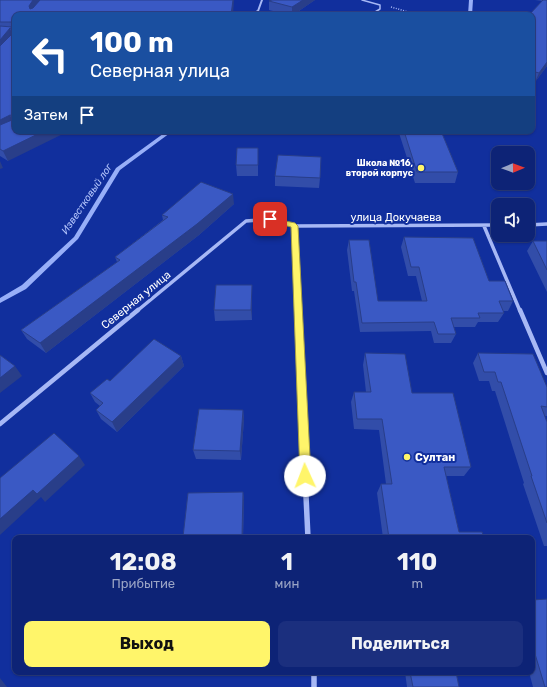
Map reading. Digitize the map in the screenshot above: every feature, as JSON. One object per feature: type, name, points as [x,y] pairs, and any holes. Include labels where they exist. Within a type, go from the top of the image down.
[{"type":"street","points":[[258,12],[262,0]]},
{"type":"street","name":"Северная улица","points":[[0,424],[246,221],[270,219],[295,226]]},
{"type":"street","points":[[535,225],[547,224]]},
{"type":"street","points":[[295,226],[308,535]]},
{"type":"street","name":"улица Докучаева","points":[[295,226],[491,226]]},
{"type":"street","points":[[484,226],[547,372]]},
{"type":"street","points":[[314,675],[314,687]]},
{"type":"lane","points":[[362,0],[380,5],[380,9],[375,12]]},
{"type":"path","points":[[380,5],[407,12]]},
{"type":"building","points":[[0,0],[33,0],[29,6],[30,9],[33,8],[40,0],[233,0],[231,12],[12,12],[12,22],[0,22]]},
{"type":"building","points":[[303,0],[292,7],[269,1]]},
{"type":"building","points":[[543,0],[547,0],[547,62],[539,73],[535,72],[535,12],[532,12]]},
{"type":"building","points":[[0,26],[12,27],[12,28],[10,28],[0,40]]},
{"type":"building","points":[[12,34],[12,116],[10,115],[0,120],[0,46]]},
{"type":"building","points":[[12,120],[12,134],[38,134],[3,151],[0,149],[0,125]]},
{"type":"building","points":[[405,134],[442,134],[458,172],[417,172]]},
{"type":"building","points":[[237,148],[258,148],[258,165],[236,165]]},
{"type":"building","points":[[278,155],[321,157],[320,178],[275,176]]},
{"type":"building","points":[[201,182],[233,194],[197,224],[40,343],[21,330],[120,260],[115,257],[168,217],[162,215]]},
{"type":"building","points":[[404,237],[473,238],[489,281],[505,281],[513,301],[499,301],[504,313],[478,313],[480,318],[451,318],[456,334],[438,334],[434,322],[362,323],[356,282],[354,282],[349,240],[369,240],[378,301],[427,301],[419,267],[411,267]]},
{"type":"building","points":[[535,241],[547,241],[547,270],[533,242]]},
{"type":"building","points":[[216,285],[252,285],[251,310],[214,310]]},
{"type":"building","points":[[154,339],[181,356],[112,422],[96,410],[103,403],[90,393],[107,379],[110,381]]},
{"type":"building","points":[[365,353],[405,354],[412,393],[453,393],[471,467],[444,467],[459,532],[482,532],[483,535],[389,535],[381,484],[392,484],[382,419],[357,419],[354,392],[371,392]]},
{"type":"building","points":[[478,353],[533,354],[547,387],[547,407],[541,406],[547,422],[547,523],[501,382],[498,382],[495,372],[484,372]]},
{"type":"building","points":[[0,355],[15,366],[0,378]]},
{"type":"building","points":[[199,409],[243,410],[240,451],[193,450]]},
{"type":"building","points":[[54,433],[79,456],[37,494],[33,490],[0,519],[0,478]]},
{"type":"building","points":[[243,492],[242,535],[183,535],[188,493]]},
{"type":"building","points":[[547,599],[547,687],[545,687],[535,654],[535,600]]},
{"type":"building","points":[[411,675],[457,675],[459,687],[413,687]]},
{"type":"waterway","name":"Известковый лог","points":[[470,12],[471,0]]},
{"type":"waterway","name":"Известковый лог","points":[[0,301],[24,287],[76,238],[118,169],[166,134]]},
{"type":"place","name":"Школа №16, второй корпус","points":[[421,168]]},
{"type":"place","name":"Султан","points":[[407,457]]},
{"type":"route","points":[[270,219],[295,226],[305,476]]}]
